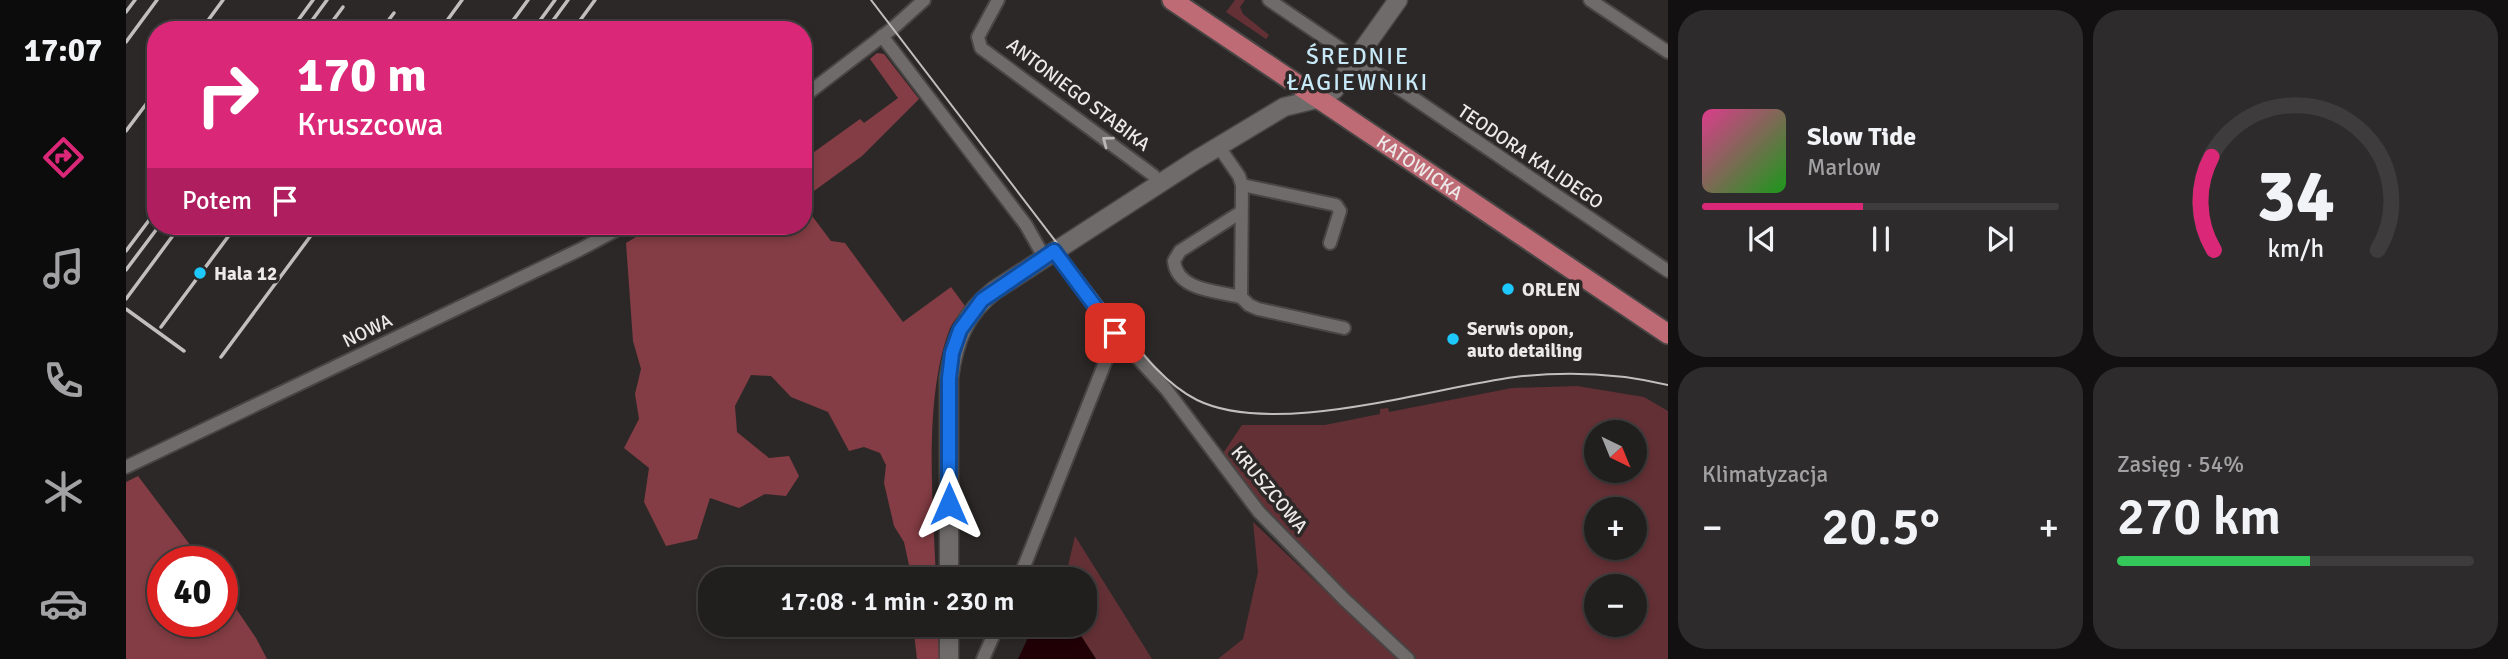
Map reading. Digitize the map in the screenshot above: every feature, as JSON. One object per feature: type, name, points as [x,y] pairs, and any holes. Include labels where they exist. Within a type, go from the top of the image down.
[{"type":"main road","name":"KATOWICKA","points":[[1172,0],[1668,334]]},
{"type":"street","points":[[812,90],[883,36],[924,0]]},
{"type":"street","name":"ANTONIEGO STABIKA","points":[[998,0],[978,37],[981,48],[1160,183]]},
{"type":"street","name":"TEODORA KALIDEGO","points":[[1269,0],[1668,271]]},
{"type":"street","points":[[949,567],[949,378],[952,353],[960,330],[982,300],[1160,183],[1284,107],[1317,99],[1334,90],[1398,0]]},
{"type":"street","points":[[1590,0],[1668,52]]},
{"type":"street","name":"KRUSZCOWA","points":[[883,36],[1026,225],[1115,333],[1167,389],[1259,512],[1344,599],[1408,659]]},
{"type":"street","points":[[1219,147],[1242,185],[1241,297]]},
{"type":"street","points":[[1242,185],[1336,205],[1340,211],[1330,243]]},
{"type":"street","points":[[1241,212],[1180,251],[1174,261],[1177,273],[1188,284],[1241,297],[1258,309],[1344,328]]},
{"type":"street","name":"NOWA","points":[[126,467],[607,235]]},
{"type":"street","points":[[1024,567],[1115,333]]},
{"type":"street","points":[[949,637],[949,659]]},
{"type":"street","points":[[983,659],[993,637]]},
{"type":"shaded area","points":[[1235,0],[1245,0],[1240,7],[1243,14],[1269,35],[1266,39],[1226,12]]},
{"type":"shaded area","points":[[877,53],[884,54],[919,99],[862,156],[812,192],[812,154],[860,119],[864,123],[898,98],[870,59]]},
{"type":"shaded area","points":[[812,216],[831,241],[845,243],[903,322],[951,287],[965,306],[950,328],[936,386],[932,452],[935,567],[909,567],[904,542],[894,526],[884,483],[886,465],[880,453],[864,447],[849,451],[828,412],[791,397],[771,376],[751,375],[735,406],[737,432],[769,458],[789,456],[799,476],[786,496],[765,494],[739,508],[710,498],[697,539],[666,546],[644,502],[649,468],[624,448],[639,419],[635,394],[641,369],[633,341],[626,243],[639,235],[812,235]]},
{"type":"shaded area","points":[[1577,386],[1644,397],[1668,411],[1668,659],[1415,659],[1301,553],[1222,455],[1242,425],[1325,425],[1380,414],[1380,409],[1388,408],[1389,412],[1512,388]]},
{"type":"shaded area","points":[[138,476],[191,546],[147,546],[147,637],[238,637],[238,612],[267,659],[126,659],[126,482]]},
{"type":"shaded area","points":[[1253,522],[1397,659],[1218,659],[1243,639],[1258,572]]},
{"type":"shaded area","points":[[1075,536],[1094,567],[1068,567]]},
{"type":"shaded area","points":[[1097,571],[1152,659],[1096,659],[1082,637],[1097,637]]},
{"type":"shaded area","points":[[914,637],[938,637],[939,659],[917,659]]},
{"type":"shaded area","points":[[1028,637],[1082,637],[1096,659],[1018,659]]},
{"type":"tram line","points":[[871,0],[1133,342],[1162,375],[1197,400],[1230,410],[1268,414],[1353,407],[1534,375],[1611,376],[1668,385]]},
{"type":"railway","points":[[126,12],[135,0]]},
{"type":"railway","points":[[126,42],[157,0]]},
{"type":"railway","points":[[208,21],[223,0]]},
{"type":"railway","points":[[298,21],[313,0]]},
{"type":"railway","points":[[312,21],[327,0]]},
{"type":"railway","points":[[447,21],[462,0]]},
{"type":"railway","points":[[513,21],[528,0]]},
{"type":"railway","points":[[540,21],[555,0]]},
{"type":"railway","points":[[553,21],[568,0]]},
{"type":"railway","points":[[580,21],[595,0]]},
{"type":"railway","points":[[333,21],[343,7]]},
{"type":"railway","points":[[388,21],[394,13]]},
{"type":"railway","points":[[126,131],[147,103]]},
{"type":"railway","points":[[126,251],[147,223]]},
{"type":"railway","points":[[126,270],[152,235]]},
{"type":"railway","points":[[126,299],[173,235]]},
{"type":"railway","points":[[161,327],[229,235]]},
{"type":"railway","points":[[221,357],[311,235]]},
{"type":"railway","points":[[126,309],[184,351]]},
{"type":"place","name":"Hala 12","points":[[200,273]]},
{"type":"place","name":"ORLEN","points":[[1508,289]]},
{"type":"place","name":"Serwis opon, auto detailing","points":[[1453,339]]},
{"type":"district","name":"ŚREDNIE ŁAGIEWNIKI","points":[[1358,69]]},
{"type":"route","points":[[949,504],[949,378],[952,353],[960,330],[982,300],[1054,251],[1115,333]]}]
